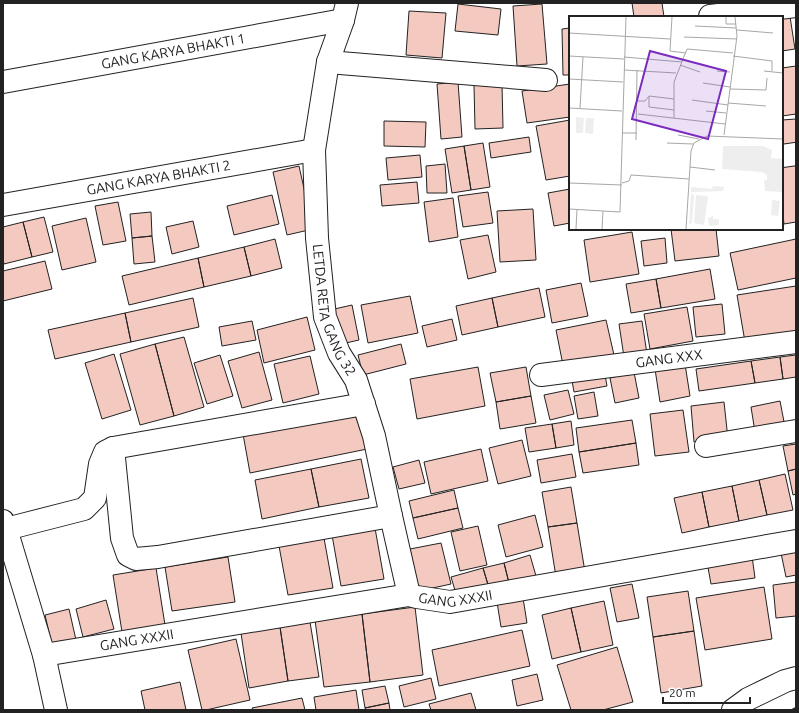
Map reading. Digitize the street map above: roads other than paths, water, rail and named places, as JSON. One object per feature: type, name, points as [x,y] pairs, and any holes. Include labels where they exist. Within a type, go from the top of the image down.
[{"type":"street","points":[[710,16],[796,6]]},
{"type":"street","name":"LETDA RETA GANG 32","points":[[345,12],[328,62],[314,150],[317,238],[325,317],[339,353],[356,380],[374,436],[409,595]]},
{"type":"street","name":"GANG KARYA BHAKTI 1","points":[[3,82],[345,12]]},
{"type":"street","points":[[328,62],[546,80]]},
{"type":"street","name":"GANG KARYA BHAKTI 2","points":[[3,205],[314,150]]},
{"type":"street","points":[[783,156],[796,154]]},
{"type":"street","name":"GANG XXX","points":[[541,374],[796,342]]},
{"type":"street","points":[[56,710],[44,655],[5,525],[84,508],[95,498],[100,464],[105,452],[113,448],[364,404]]},
{"type":"street","points":[[706,446],[796,430]]},
{"type":"street","points":[[113,448],[122,538],[128,555],[136,558],[158,557],[391,516]]},
{"type":"street","name":"GANG XXXII","points":[[44,655],[409,595],[417,598],[450,602],[796,541]]},
{"type":"street","points":[[733,710],[748,698],[785,681],[796,678]]}]
